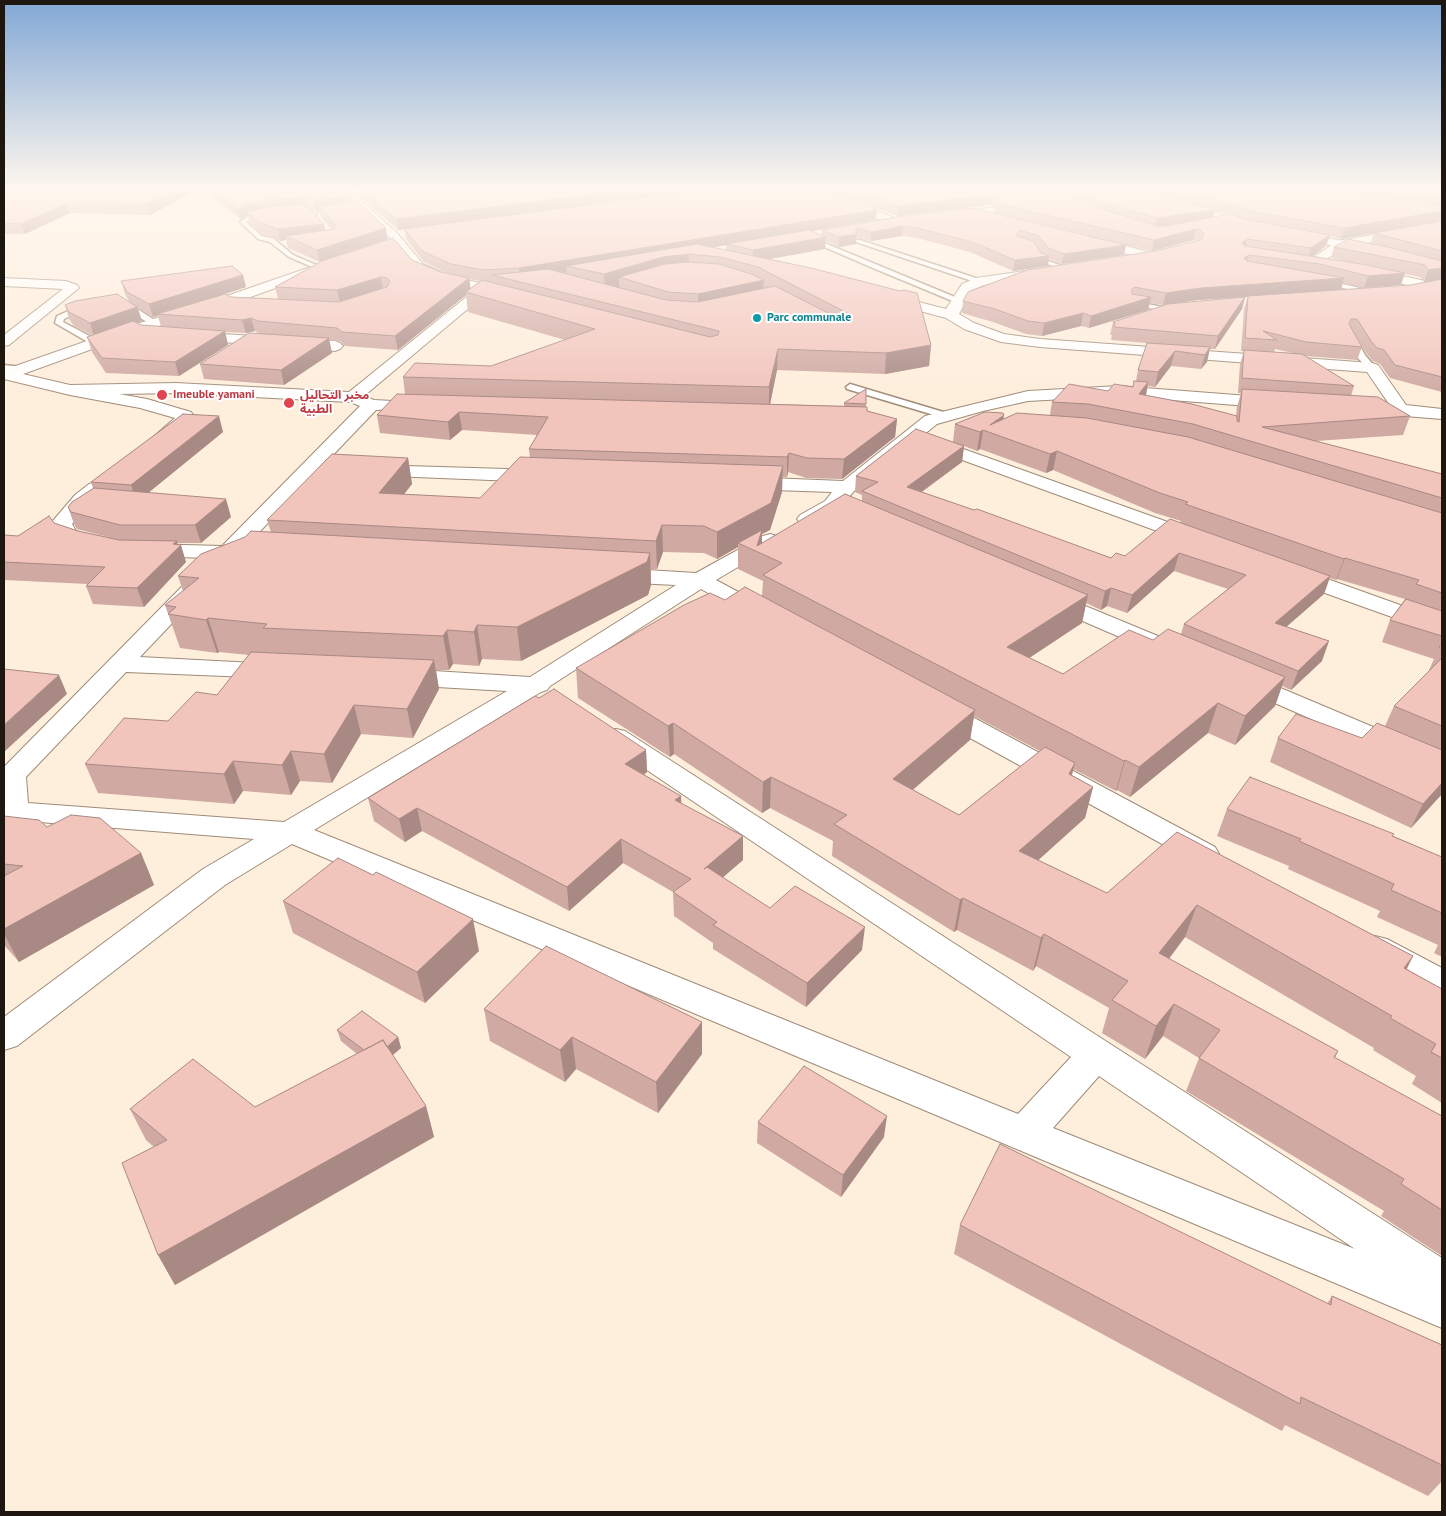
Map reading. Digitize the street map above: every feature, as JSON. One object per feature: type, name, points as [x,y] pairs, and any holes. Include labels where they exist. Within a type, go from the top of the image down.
[{"type":"street","points":[[415,261],[419,267],[448,280],[485,292],[520,286]]},
{"type":"street","points":[[1117,263],[1128,261]]},
{"type":"street","points":[[1318,261],[1438,286]]},
{"type":"street","points":[[1417,261],[1442,269]]},
{"type":"street","points":[[9,372],[155,323],[220,304],[337,262]]},
{"type":"street","points":[[951,315],[967,287],[981,280],[1083,268]]},
{"type":"street","points":[[4,282],[66,285],[72,288],[4,342]]},
{"type":"street","points":[[1324,296],[1407,291],[1438,286]]},
{"type":"street","points":[[1407,291],[1433,302]]},
{"type":"street","points":[[485,292],[375,403],[321,469],[244,553],[120,664],[12,775],[14,811],[290,832],[1442,1306]]},
{"type":"street","points":[[874,295],[951,315],[969,326],[1001,338],[1040,343],[1372,368],[1401,409]]},
{"type":"street","points":[[220,304],[259,306]]},
{"type":"street","points":[[1137,319],[1168,310],[1184,308]]},
{"type":"street","points":[[226,356],[266,329]]},
{"type":"street","points":[[129,332],[335,346]]},
{"type":"street","points":[[1040,343],[1076,339],[1099,332]]},
{"type":"street","points":[[9,372],[70,390],[149,406],[185,416],[180,425],[142,453]]},
{"type":"street","points":[[176,388],[201,372]]},
{"type":"street","points":[[70,390],[176,388],[375,403]]},
{"type":"street","points":[[4,1036],[214,877],[290,832],[548,692],[700,580],[841,508],[847,486],[907,428],[1028,396],[1119,391],[1300,405]]},
{"type":"street","points":[[1338,408],[1401,409],[1442,414]]},
{"type":"street","points":[[939,418],[988,424]]},
{"type":"street","points":[[907,428],[1219,547]]},
{"type":"street","points":[[351,470],[559,477]]},
{"type":"street","points":[[112,476],[82,499],[61,523],[68,535],[118,548],[244,553]]},
{"type":"street","points":[[728,482],[847,486]]},
{"type":"street","points":[[1275,568],[1442,628]]},
{"type":"street","points":[[592,574],[700,580],[787,628]]},
{"type":"street","points":[[1032,590],[1178,653]]},
{"type":"street","points":[[120,664],[298,672]]},
{"type":"street","points":[[1224,672],[1442,766]]},
{"type":"street","points":[[378,676],[548,692]]},
{"type":"street","points":[[918,699],[1224,865]]},
{"type":"street","points":[[593,722],[1442,1283]]},
{"type":"street","points":[[1355,937],[1442,984]]},
{"type":"street","points":[[1024,1134],[1096,1054]]},
{"type":"lane","points":[[302,261],[320,268]]},
{"type":"lane","points":[[859,261],[958,300]]},
{"type":"lane","points":[[928,261],[981,280]]},
{"type":"lane","points":[[1043,261],[1068,270]]},
{"type":"lane","points":[[1307,264],[1378,274]]},
{"type":"lane","points":[[1316,280],[1373,293]]},
{"type":"lane","points":[[111,301],[118,301],[155,323]]},
{"type":"lane","points":[[1134,303],[1168,310]]},
{"type":"lane","points":[[96,304],[67,314],[60,318],[59,323],[96,343]]},
{"type":"lane","points":[[1350,336],[1361,356],[1372,368]]},
{"type":"lane","points":[[850,387],[939,418]]},
{"type":"building","points":[[322,261],[414,261],[441,272],[469,278],[395,336],[342,332],[337,328],[258,321],[251,318],[242,320],[157,314],[225,294],[231,297],[339,302],[387,287],[390,281],[387,278],[381,277],[337,290],[275,287]]},
{"type":"building","points":[[444,261],[564,261],[519,268],[484,270],[451,264]]},
{"type":"building","points":[[597,261],[650,261],[604,274],[566,266]]},
{"type":"building","points":[[734,261],[777,261],[900,291],[917,293],[931,345],[886,353],[778,349],[769,387],[403,377],[415,363],[491,366],[595,329],[466,292],[482,280],[710,337],[718,335],[719,331],[492,275],[548,269],[666,300],[698,302],[775,286],[840,319],[850,316],[758,267]]},
{"type":"building","points":[[1089,261],[1247,261],[1344,278],[1201,288],[1166,293],[1134,287],[1132,294],[1151,297],[1091,316],[1083,313],[1044,323],[1028,321],[995,309],[963,301],[968,292],[1027,270]]},
{"type":"building","points":[[1294,261],[1340,261],[1405,273],[1368,276],[1320,264]]},
{"type":"building","points":[[1403,261],[1442,261],[1442,268],[1428,270],[1425,265]]},
{"type":"building","points":[[689,262],[719,264],[764,280],[698,294],[668,292],[619,277],[665,264]]},
{"type":"building","points":[[232,266],[243,275],[149,304],[127,292],[121,281]]},
{"type":"building","points":[[1442,279],[1442,377],[1395,365],[1384,350],[1377,348],[1371,341],[1357,319],[1351,319],[1349,324],[1362,347],[1306,342],[1263,331],[1277,340],[1245,338],[1248,296],[1411,285]]},
{"type":"building","points":[[117,294],[137,307],[90,323],[69,312],[65,305],[75,301]]},
{"type":"building","points":[[1245,297],[1218,336],[1114,327],[1115,323],[1113,322],[1168,304]]},
{"type":"building","points":[[133,321],[141,325],[225,331],[175,362],[102,358],[87,337]]},
{"type":"building","points":[[249,333],[329,338],[281,370],[200,364]]},
{"type":"building","points":[[1147,343],[1210,347],[1205,355],[1175,351],[1158,372],[1138,370]]},
{"type":"building","points":[[1244,350],[1302,354],[1354,386],[1242,378]]},
{"type":"building","points":[[1134,381],[1148,382],[1139,394],[1192,404],[1237,416],[1237,421],[1239,422],[1242,389],[1378,397],[1410,416],[1262,427],[1442,474],[1442,498],[1193,424],[1088,404],[1052,402],[1069,384],[1108,391],[1114,384],[1133,387]]},
{"type":"building","points":[[866,389],[866,404],[844,403]]},
{"type":"building","points":[[397,394],[867,407],[867,411],[897,419],[844,459],[807,458],[789,453],[787,457],[529,449],[548,417],[459,412],[448,422],[377,415]]},
{"type":"building","points":[[985,412],[1003,413],[1004,415],[990,425],[1017,413],[1087,418],[1188,437],[1442,513],[1442,593],[1416,584],[1419,580],[1344,559],[1185,504],[1188,502],[1160,493],[1057,451],[1050,454],[983,430],[980,432],[955,424]]},
{"type":"building","points":[[183,414],[219,416],[131,485],[91,482]]},
{"type":"building","points":[[916,429],[964,446],[907,487],[974,510],[977,509],[1111,558],[1116,553],[1125,556],[1170,519],[1330,576],[1275,623],[1329,641],[1298,671],[1184,624],[1246,575],[1179,553],[1132,595],[1111,588],[1105,591],[862,491],[878,482],[856,476]]},
{"type":"building","points":[[332,454],[408,458],[379,493],[480,498],[520,457],[783,466],[771,503],[717,532],[704,526],[662,525],[656,541],[267,520]]},
{"type":"building","points":[[94,488],[226,499],[195,525],[120,525],[71,512],[68,507],[72,502]]},
{"type":"building","points":[[845,494],[1088,595],[1007,647],[1063,674],[1129,630],[1153,640],[1168,629],[1285,677],[1245,716],[1218,703],[1139,767],[1124,761],[763,575],[782,563],[738,543],[762,530],[757,546]]},
{"type":"building","points":[[49,516],[54,523],[78,531],[119,540],[177,541],[173,544],[181,545],[137,588],[86,586],[105,567],[4,562],[4,536],[18,536]]},
{"type":"building","points":[[251,531],[650,553],[647,562],[517,627],[477,625],[474,632],[447,630],[443,636],[263,628],[267,624],[208,618],[206,620],[168,614],[176,607],[165,605],[199,578],[178,576],[201,554],[245,537]]},
{"type":"building","points":[[745,587],[975,710],[893,779],[959,815],[1045,747],[1075,763],[1069,774],[1093,787],[1019,851],[1107,893],[1177,832],[1413,956],[1404,968],[1442,989],[1442,1058],[1431,1052],[1436,1044],[1390,1018],[1392,1016],[1197,905],[1159,953],[1338,1051],[1334,1057],[1442,1116],[1442,1210],[1401,1184],[1404,1179],[1199,1058],[1220,1030],[1174,1004],[1156,1026],[1112,1000],[1128,981],[1044,934],[1041,938],[963,898],[960,900],[834,824],[847,815],[771,777],[763,782],[673,723],[668,726],[576,668],[684,605],[710,593],[725,600]]},
{"type":"building","points":[[1406,599],[1442,611],[1442,636],[1390,620]]},
{"type":"building","points":[[251,652],[434,660],[407,709],[354,705],[324,754],[291,751],[282,765],[233,761],[224,774],[85,764],[124,718],[168,721],[196,692],[217,695]]},
{"type":"building","points":[[1442,658],[1442,726],[1394,706]]},
{"type":"building","points":[[4,669],[59,675],[4,725]]},
{"type":"building","points":[[554,689],[646,750],[625,764],[681,796],[675,800],[743,836],[704,869],[707,867],[770,908],[795,886],[865,927],[807,983],[713,925],[717,922],[673,892],[691,879],[621,839],[567,887],[417,808],[399,819],[368,798],[535,696],[539,698]]},
{"type":"building","points":[[1296,714],[1362,738],[1377,723],[1442,750],[1442,783],[1423,804],[1278,738]]},
{"type":"building","points":[[1250,777],[1394,834],[1392,836],[1442,857],[1442,913],[1391,890],[1394,884],[1299,841],[1301,839],[1227,809]]},
{"type":"building","points":[[71,815],[100,818],[141,853],[4,929],[4,876],[23,866],[4,864],[4,816],[39,820],[47,827]]},
{"type":"building","points":[[338,858],[373,875],[376,872],[473,919],[417,972],[283,901]]},
{"type":"building","points":[[546,946],[702,1022],[656,1082],[572,1037],[560,1050],[484,1009]]},
{"type":"building","points":[[362,1011],[398,1037],[387,1047],[383,1040],[364,1050],[337,1030]]},
{"type":"building","points":[[383,1040],[426,1106],[158,1255],[122,1163],[167,1140],[130,1109],[193,1059],[255,1107]]},
{"type":"building","points":[[804,1066],[887,1116],[843,1175],[758,1122]]},
{"type":"building","points":[[1000,1144],[1331,1305],[1332,1296],[1442,1345],[1442,1465],[1301,1397],[1300,1404],[960,1225]]},
{"type":"place","name":"Parc communale","points":[[757,318]]},
{"type":"place","name":"Imeuble yamani","points":[[162,395]]},
{"type":"place","name":"مخبر التحاليل الطبية","points":[[289,403]]}]
